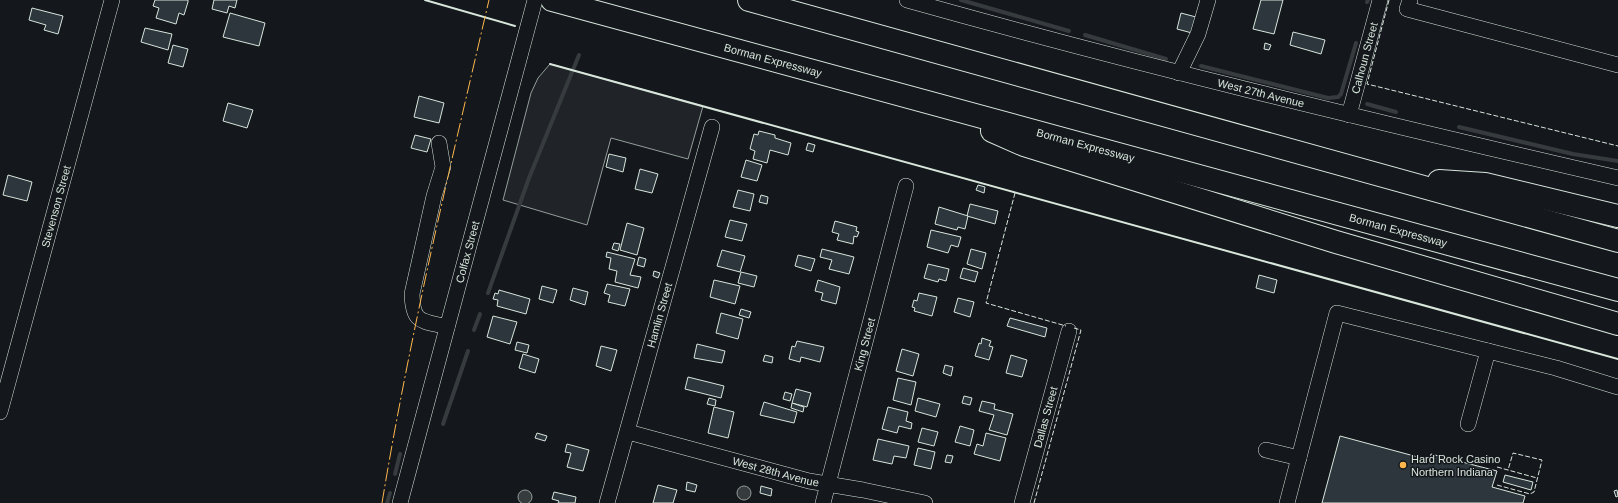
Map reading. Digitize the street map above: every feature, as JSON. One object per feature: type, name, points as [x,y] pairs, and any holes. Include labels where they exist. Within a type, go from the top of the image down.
[{"type":"highway","name":"Borman Expressway","points":[[552,0],[1618,290]]},
{"type":"highway","points":[[749,0],[1618,241]]},
{"type":"highway","points":[[912,98],[1024,145],[1336,242],[1618,324]]},
{"type":"highway","points":[[1394,178],[1485,184],[1618,216]]},
{"type":"highway","points":[[1575,312],[1618,329]]},
{"type":"street","name":"Stevenson Street","points":[[0,412],[112,0]]},
{"type":"street","name":"Colfax Street","points":[[400,503],[535,0]]},
{"type":"street","name":"West 27th Avenue","points":[[907,0],[1179,73],[1349,116],[1618,178]]},
{"type":"street","points":[[1179,73],[1198,34],[1208,0]]},
{"type":"street","name":"Calhoun Street","points":[[1349,116],[1380,0]]},
{"type":"street","points":[[1410,0],[1407,9],[1618,65]]},
{"type":"street","name":"Hamlin Street","points":[[607,503],[628,432],[672,264],[712,127]]},
{"type":"street","points":[[439,143],[443,167],[434,196],[412,294],[412,309],[414,314],[420,320],[447,327]]},
{"type":"street","name":"King Street","points":[[823,503],[906,186]]},
{"type":"street","points":[[1287,503],[1337,313],[1556,368],[1618,387]]},
{"type":"street","name":"Dallas Street","points":[[1022,503],[1069,331]]},
{"type":"street","points":[[1468,424],[1488,351]]},
{"type":"street","name":"West 28th Avenue","points":[[628,432],[828,485],[863,490],[925,503]]},
{"type":"street","points":[[1266,450],[1299,458]]},
{"type":"shaded area","points":[[550,64],[703,106],[688,159],[611,138],[587,225],[503,200],[531,93],[538,78]]},
{"type":"shaded area","points":[[741,486],[747,486],[751,490],[751,496],[747,500],[741,500],[737,496],[737,490]]},
{"type":"shaded area","points":[[522,490],[528,490],[532,494],[532,500],[528,504],[522,504],[518,500],[518,494]]},
{"type":"building","points":[[155,0],[188,0],[188,2],[184,15],[179,13],[176,24],[156,18],[159,8],[153,6]]},
{"type":"building","points":[[214,0],[237,0],[235,8],[229,6],[227,13],[212,9]]},
{"type":"building","points":[[1261,0],[1283,0],[1274,34],[1253,29]]},
{"type":"building","points":[[32,8],[63,16],[58,34],[44,30],[46,25],[29,20]]},
{"type":"building","points":[[230,13],[265,23],[259,46],[223,37]]},
{"type":"building","points":[[1181,13],[1196,17],[1192,33],[1177,29]]},
{"type":"building","points":[[145,28],[172,34],[168,50],[141,42]]},
{"type":"building","points":[[1293,32],[1325,40],[1321,54],[1290,45]]},
{"type":"building","points":[[1265,43],[1271,45],[1269,50],[1264,49]]},
{"type":"building","points":[[173,45],[188,49],[183,67],[168,63]]},
{"type":"building","points":[[419,96],[444,103],[439,123],[414,117]]},
{"type":"building","points":[[228,103],[253,110],[247,128],[223,121]]},
{"type":"building","points":[[759,131],[775,135],[775,138],[791,143],[788,155],[770,150],[767,163],[753,159],[755,151],[750,149],[754,134],[758,135]]},
{"type":"building","points":[[415,135],[431,139],[427,152],[411,148]]},
{"type":"building","points":[[808,143],[815,145],[813,152],[806,150]]},
{"type":"building","points":[[609,154],[626,158],[623,172],[606,167]]},
{"type":"building","points":[[746,160],[762,165],[757,181],[741,177]]},
{"type":"building","points":[[640,169],[658,174],[652,193],[635,189]]},
{"type":"building","points":[[8,175],[32,182],[27,201],[3,195]]},
{"type":"building","points":[[978,185],[985,187],[984,193],[976,190]]},
{"type":"building","points":[[738,190],[754,194],[750,211],[733,207]]},
{"type":"building","points":[[761,195],[768,197],[767,204],[759,202]]},
{"type":"building","points":[[970,204],[998,211],[995,224],[967,216]]},
{"type":"building","points":[[939,207],[968,216],[965,229],[958,227],[957,230],[935,224]]},
{"type":"building","points":[[730,220],[747,224],[742,241],[725,237]]},
{"type":"building","points":[[835,221],[857,227],[856,231],[859,232],[857,237],[854,236],[853,244],[837,240],[839,234],[832,232]]},
{"type":"building","points":[[627,223],[644,228],[637,255],[620,250]]},
{"type":"building","points":[[931,230],[961,237],[958,247],[951,245],[948,253],[927,247]]},
{"type":"building","points":[[614,243],[620,244],[618,251],[612,249]]},
{"type":"building","points":[[822,249],[854,257],[849,274],[829,269],[832,260],[820,257]]},
{"type":"building","points":[[971,249],[986,253],[982,269],[967,264]]},
{"type":"building","points":[[722,250],[745,256],[740,272],[717,266]]},
{"type":"building","points":[[607,252],[635,259],[630,275],[641,277],[638,288],[615,282],[617,271],[609,269],[611,258],[606,257]]},
{"type":"building","points":[[798,255],[815,259],[811,271],[795,266]]},
{"type":"building","points":[[639,257],[646,259],[644,267],[637,265]]},
{"type":"building","points":[[928,264],[949,269],[946,281],[939,279],[938,282],[924,278]]},
{"type":"building","points":[[963,268],[978,272],[975,282],[960,278]]},
{"type":"building","points":[[654,271],[660,273],[658,278],[653,276]]},
{"type":"building","points":[[741,272],[757,276],[754,287],[738,283]]},
{"type":"building","points":[[1259,275],[1277,280],[1274,293],[1256,288]]},
{"type":"building","points":[[714,280],[740,286],[735,304],[710,297]]},
{"type":"building","points":[[818,280],[840,287],[836,304],[821,300],[823,293],[815,291]]},
{"type":"building","points":[[607,284],[630,289],[625,306],[608,302],[610,295],[604,293]]},
{"type":"building","points":[[542,286],[557,290],[553,303],[539,299]]},
{"type":"building","points":[[573,288],[588,292],[585,305],[570,300]]},
{"type":"building","points":[[499,290],[530,299],[526,314],[497,306],[498,300],[493,299],[495,293],[498,294]]},
{"type":"building","points":[[919,293],[937,297],[932,316],[914,311],[915,308],[912,307],[914,300],[917,301]]},
{"type":"building","points":[[958,298],[974,302],[970,317],[954,312]]},
{"type":"building","points":[[741,309],[751,312],[749,318],[739,315]]},
{"type":"building","points":[[721,313],[743,319],[738,339],[716,333]]},
{"type":"building","points":[[493,316],[517,322],[510,344],[487,337]]},
{"type":"building","points":[[1010,318],[1047,328],[1045,337],[1007,326]]},
{"type":"building","points":[[982,338],[991,341],[989,346],[993,347],[989,360],[975,356],[979,343],[981,344]]},
{"type":"building","points":[[797,341],[824,347],[820,362],[801,357],[800,362],[789,359],[792,346],[795,347]]},
{"type":"building","points":[[517,342],[529,345],[527,353],[515,350]]},
{"type":"building","points":[[697,344],[725,351],[722,363],[694,358]]},
{"type":"building","points":[[601,346],[617,350],[611,371],[596,366]]},
{"type":"building","points":[[902,349],[919,354],[913,376],[896,371]]},
{"type":"building","points":[[523,354],[539,359],[535,373],[519,368]]},
{"type":"building","points":[[765,355],[773,357],[772,363],[763,361]]},
{"type":"building","points":[[1011,355],[1027,360],[1022,377],[1006,373]]},
{"type":"building","points":[[945,365],[953,367],[951,376],[943,373]]},
{"type":"building","points":[[688,377],[724,386],[721,398],[685,389]]},
{"type":"building","points":[[898,378],[916,382],[911,405],[893,400]]},
{"type":"building","points":[[796,389],[811,393],[807,407],[792,403]]},
{"type":"building","points":[[785,392],[792,394],[790,401],[783,399]]},
{"type":"building","points":[[964,396],[972,398],[970,405],[962,403]]},
{"type":"building","points":[[709,398],[716,400],[715,406],[707,404]]},
{"type":"building","points":[[918,398],[940,404],[936,417],[915,411]]},
{"type":"building","points":[[982,401],[995,404],[994,409],[1013,414],[1007,435],[989,430],[994,415],[979,411]]},
{"type":"building","points":[[764,402],[797,412],[794,423],[760,415]]},
{"type":"building","points":[[792,403],[804,407],[803,412],[791,408]]},
{"type":"building","points":[[714,407],[734,412],[728,438],[708,433]]},
{"type":"building","points":[[888,407],[908,412],[906,421],[912,423],[911,429],[899,426],[897,433],[882,429]]},
{"type":"building","points":[[960,426],[974,430],[970,446],[955,442]]},
{"type":"building","points":[[922,428],[938,432],[934,446],[918,442]]},
{"type":"building","points":[[537,433],[547,436],[545,441],[535,438]]},
{"type":"building","points":[[986,433],[1006,438],[1000,461],[974,454],[977,444],[983,446]]},
{"type":"building","name":"Hard Rock Casino Northern Indiana","points":[[1340,436],[1429,460],[1431,454],[1497,471],[1492,487],[1525,496],[1523,503],[1322,503]]},
{"type":"building","points":[[878,439],[909,446],[906,458],[894,456],[892,464],[873,460]]},
{"type":"building","points":[[567,444],[589,450],[583,471],[567,467],[571,453],[565,452]]},
{"type":"building","points":[[918,448],[935,452],[931,469],[914,465]]},
{"type":"building","points":[[947,455],[953,456],[951,463],[945,462]]},
{"type":"building","points":[[1505,475],[1533,482],[1531,490],[1503,482]]},
{"type":"building","points":[[687,482],[697,485],[695,492],[686,490]]},
{"type":"building","points":[[658,485],[677,490],[673,503],[653,503]]},
{"type":"building","points":[[761,486],[772,489],[771,496],[760,493]]},
{"type":"building","points":[[1617,490],[1618,496],[1616,497],[1614,491]]},
{"type":"building","points":[[554,492],[576,497],[575,503],[558,503],[559,501],[552,499]]},
{"type":"waterway","points":[[961,0],[1069,31]]},
{"type":"waterway","points":[[1085,35],[1166,59]]},
{"type":"waterway","points":[[1201,66],[1328,98],[1338,97],[1341,94],[1356,43]]},
{"type":"waterway","points":[[488,293],[529,178],[579,55]]},
{"type":"waterway","points":[[1367,104],[1396,112]]},
{"type":"waterway","points":[[1459,127],[1573,154],[1618,161]]},
{"type":"waterway","points":[[474,330],[480,314]]},
{"type":"waterway","points":[[443,424],[468,351]]},
{"type":"waterway","points":[[395,474],[400,454]]},
{"type":"waterway","points":[[387,503],[390,493]]},
{"type":"fence","points":[[1389,0],[1367,84],[1618,146]]},
{"type":"fence","points":[[1015,193],[986,303],[1066,326]]},
{"type":"fence","points":[[1034,503],[1081,330],[1074,328]]},
{"type":"fence","points":[[1497,485],[1530,494],[1534,492],[1542,460],[1513,453],[1508,470]]},
{"type":"fence","points":[[1497,467],[1537,478]]},
{"type":"wall","points":[[425,0],[515,26]]},
{"type":"wall","points":[[550,64],[1618,359]]},
{"type":"power","points":[[382,503],[418,314],[445,188],[489,0]]},
{"type":"place","name":"Hard Rock Casino Northern Indiana","points":[[1403,465]]}]
